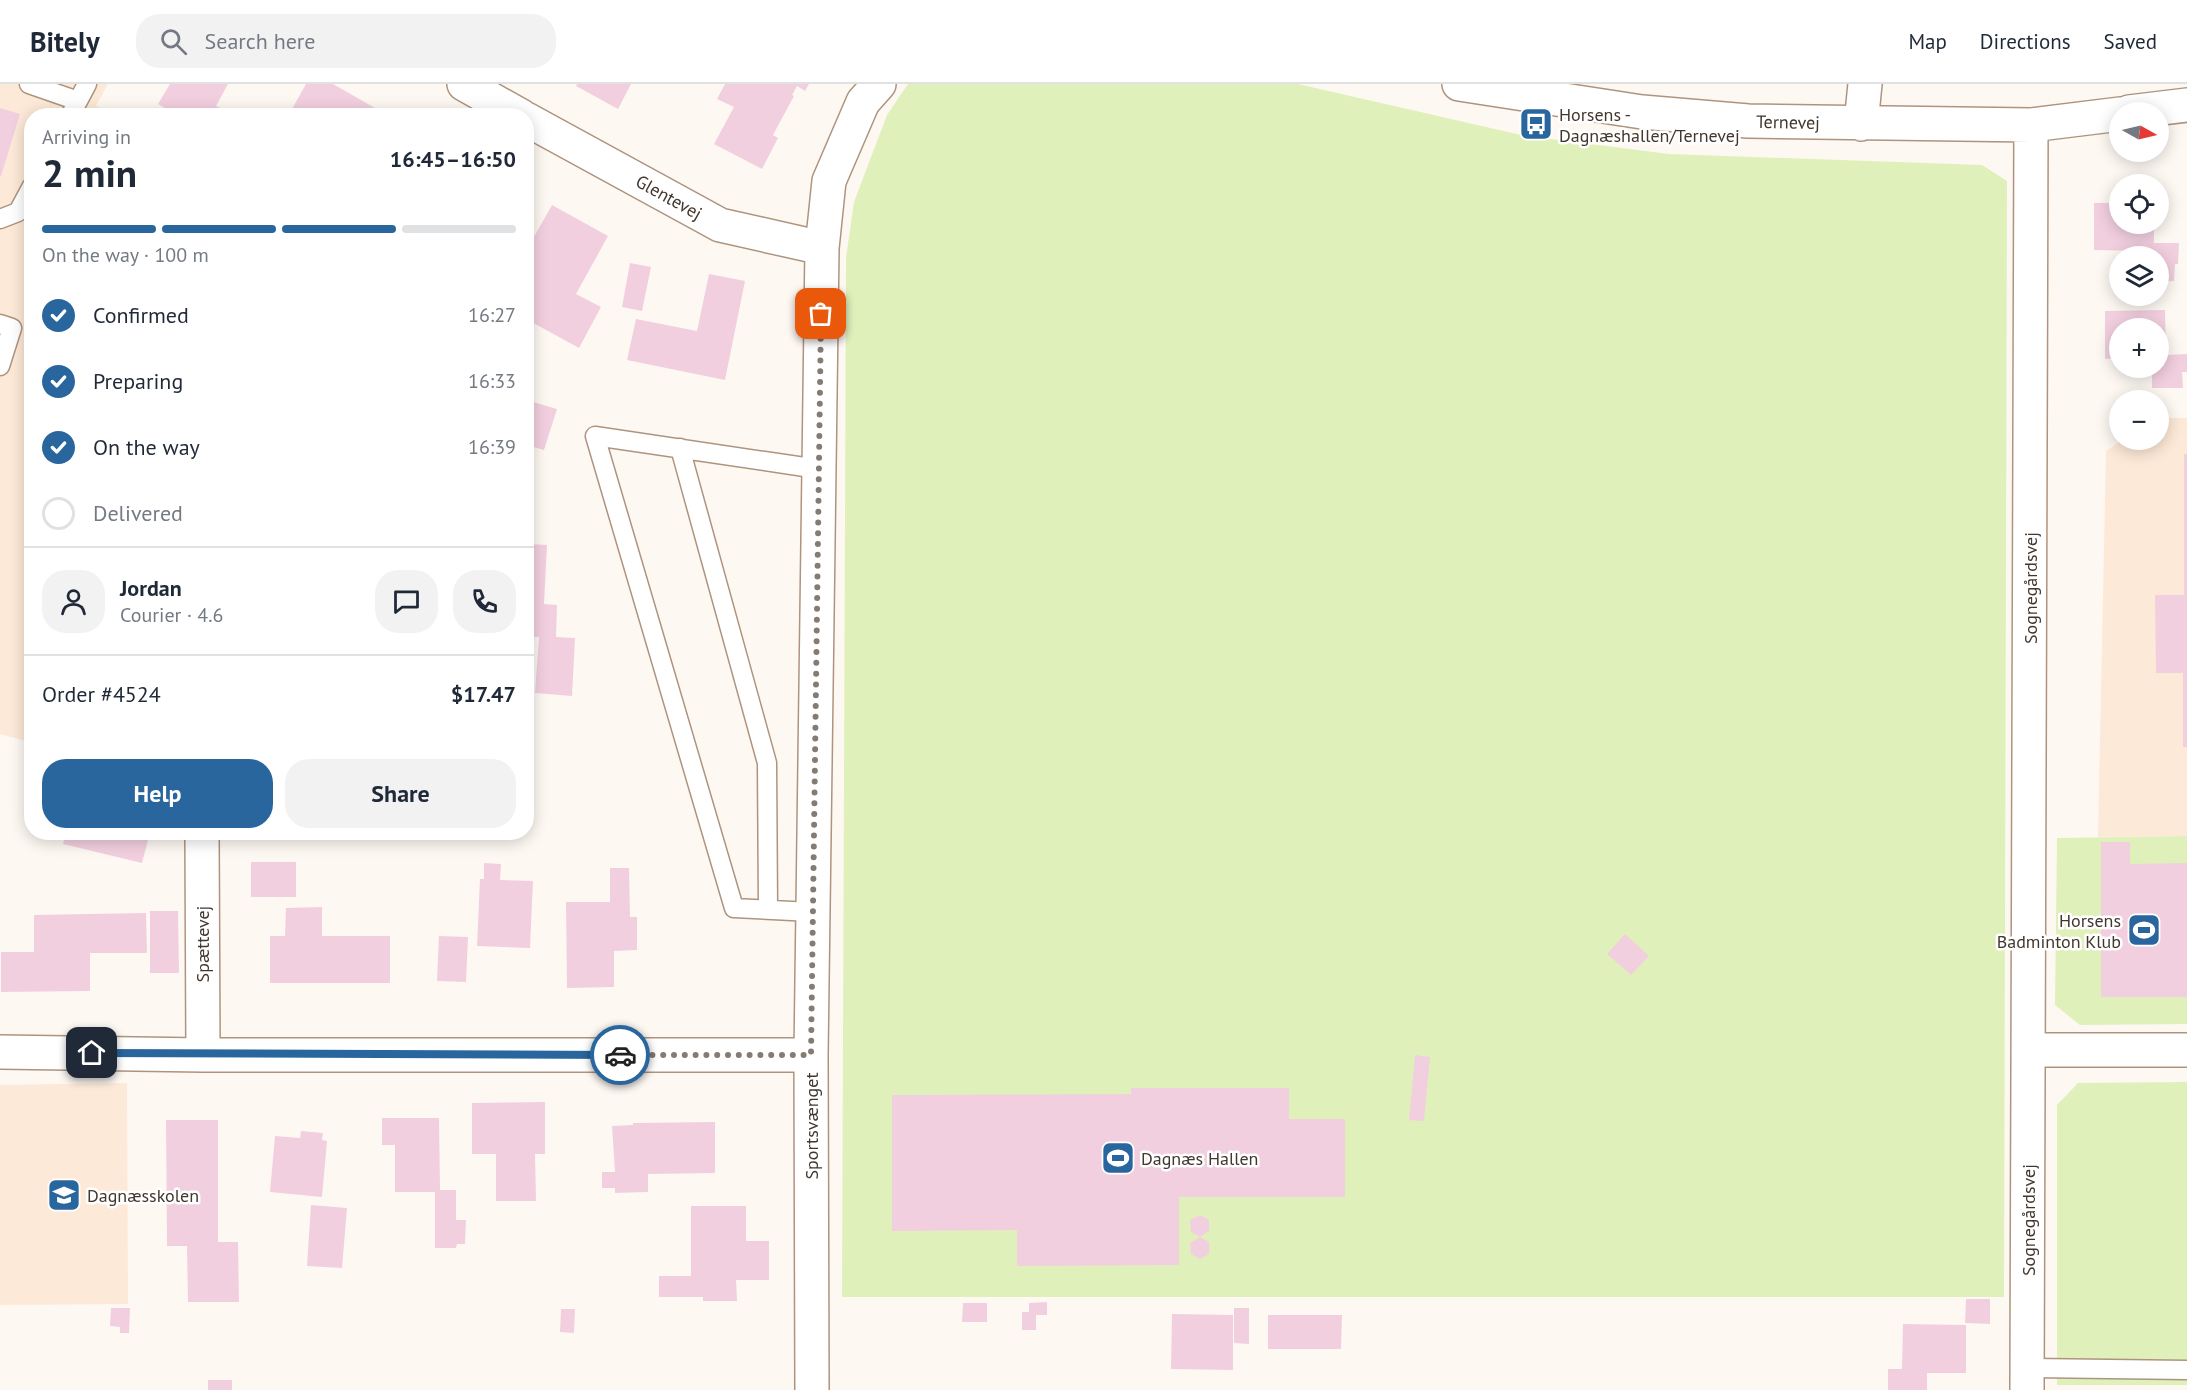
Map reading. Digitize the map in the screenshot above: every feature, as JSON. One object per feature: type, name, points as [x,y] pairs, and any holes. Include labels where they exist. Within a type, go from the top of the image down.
[{"type":"street","points":[[464,84],[507,108]]},
{"type":"street","name":"Sportsvænget","points":[[812,1390],[812,912],[822,248],[829,181],[863,102],[879,84]]},
{"type":"street","name":"Ternevej","points":[[1459,84],[1642,112],[1748,121],[2031,125],[2109,115]]},
{"type":"street","points":[[1861,124],[1865,84]]},
{"type":"street","points":[[2169,107],[2187,105]]},
{"type":"street","name":"Glentevej","points":[[534,122],[720,225],[822,248]]},
{"type":"street","name":"Sognegårdsvej","points":[[2027,1379],[2030,1050],[2031,125]]},
{"type":"street","name":"Spættevej","points":[[202,840],[203,1055]]},
{"type":"street","points":[[2030,1050],[2187,1050]]},
{"type":"street","points":[[0,1052],[203,1055],[811,1055]]},
{"type":"lane","points":[[29,84],[72,108]]},
{"type":"lane","points":[[75,108],[87,84]]},
{"type":"lane","points":[[0,219],[18,212],[24,201]]},
{"type":"lane","points":[[0,324],[12,328],[0,366]]},
{"type":"lane","points":[[812,912],[734,908],[595,436],[818,469]]},
{"type":"lane","points":[[680,448],[767,763],[768,909]]},
{"type":"lane","points":[[2027,1379],[2187,1370]]},
{"type":"shaded area","points":[[0,84],[108,84],[96,106],[100,108],[24,108],[24,740],[0,734]]},
{"type":"shaded area","points":[[2169,418],[2187,418],[2187,836],[2098,837],[2106,451],[2109,449],[2169,450]]},
{"type":"shaded area","name":"Dagnæsskolen","points":[[127,1083],[128,1304],[0,1305],[0,1085]]},
{"type":"green space","points":[[908,84],[1298,84],[1521,135],[1669,154],[1982,165],[2007,181],[2004,1297],[842,1297],[846,258],[854,202],[887,115]]},
{"type":"green space","points":[[2187,836],[2187,1024],[2080,1025],[2055,1005],[2057,838]]},
{"type":"green space","points":[[2187,1082],[2187,1385],[2057,1385],[2057,1105],[2078,1083]]},
{"type":"building","points":[[170,84],[228,84],[216,106],[220,108],[165,108],[158,104]]},
{"type":"building","points":[[306,84],[333,84],[375,108],[293,108]]},
{"type":"building","points":[[577,84],[631,84],[618,109],[576,86]]},
{"type":"building","points":[[725,84],[809,84],[805,91],[797,86],[792,95],[794,96],[773,135],[778,138],[762,169],[714,144],[734,107],[717,99]]},
{"type":"building","points":[[0,108],[20,114],[1,176],[0,176]]},
{"type":"building","points":[[2094,203],[2109,203],[2109,234],[2154,234],[2154,243],[2179,243],[2174,281],[2169,281],[2169,246],[2109,246],[2109,250],[2094,250]]},
{"type":"building","points":[[552,205],[608,236],[576,294],[601,307],[579,348],[534,323],[534,237]]},
{"type":"building","points":[[630,263],[651,267],[642,311],[622,307]]},
{"type":"building","points":[[709,274],[745,281],[725,380],[627,360],[636,319],[697,331]]},
{"type":"building","points":[[2165,310],[2165,318],[2109,318],[2109,359],[2105,359],[2105,311]]},
{"type":"building","points":[[2187,354],[2187,372],[2182,372],[2183,388],[2152,388],[2152,378],[2169,378],[2169,355]]},
{"type":"building","points":[[534,402],[557,409],[544,450],[534,447]]},
{"type":"building","points":[[2184,454],[2187,454],[2187,747],[2183,747],[2183,673],[2156,673],[2155,595],[2184,595]]},
{"type":"building","points":[[534,544],[547,545],[544,604],[557,605],[556,637],[575,638],[572,696],[535,693],[539,637],[534,637]]},
{"type":"building","points":[[64,840],[148,840],[142,863],[63,844]]},
{"type":"building","name":"Horsens Badminton Klub","points":[[2101,842],[2130,842],[2130,864],[2187,863],[2187,997],[2101,997]]},
{"type":"building","points":[[251,862],[296,862],[296,897],[251,897]]},
{"type":"building","points":[[484,863],[501,864],[500,880],[533,881],[530,948],[477,946],[480,879],[484,879]]},
{"type":"building","points":[[610,868],[629,868],[630,917],[637,917],[637,950],[614,951],[614,987],[567,988],[566,902],[610,902]]},
{"type":"building","points":[[322,907],[322,936],[390,936],[390,983],[270,983],[270,936],[285,936],[286,908]]},
{"type":"building","points":[[150,911],[178,911],[179,973],[150,973]]},
{"type":"building","points":[[146,913],[147,953],[90,953],[90,991],[1,992],[1,952],[34,952],[34,915]]},
{"type":"building","points":[[1625,934],[1649,956],[1631,975],[1607,954]]},
{"type":"building","points":[[439,936],[468,937],[466,982],[437,981]]},
{"type":"building","points":[[1415,1055],[1430,1057],[1424,1121],[1409,1120]]},
{"type":"building","name":"Dagnæs Hallen","points":[[1131,1088],[1289,1088],[1289,1119],[1345,1119],[1345,1197],[1179,1197],[1179,1265],[1017,1266],[1017,1230],[892,1231],[892,1095],[1131,1094]]},
{"type":"building","points":[[545,1102],[545,1154],[535,1154],[536,1201],[496,1201],[496,1154],[472,1154],[472,1103]]},
{"type":"building","points":[[382,1118],[439,1118],[440,1190],[456,1190],[456,1220],[466,1220],[465,1244],[457,1244],[456,1248],[435,1248],[435,1192],[395,1192],[395,1145],[382,1145]]},
{"type":"building","points":[[166,1120],[218,1120],[218,1242],[238,1242],[239,1302],[188,1302],[187,1246],[167,1246]]},
{"type":"building","points":[[715,1122],[715,1173],[648,1174],[648,1192],[615,1193],[615,1188],[602,1188],[602,1172],[615,1172],[612,1126],[633,1125],[633,1123]]},
{"type":"building","points":[[301,1131],[323,1133],[322,1140],[327,1141],[322,1197],[270,1192],[275,1136],[300,1138]]},
{"type":"building","points":[[311,1205],[347,1208],[342,1268],[307,1266]]},
{"type":"building","points":[[691,1206],[746,1206],[746,1241],[769,1241],[769,1280],[736,1280],[737,1301],[703,1301],[703,1297],[659,1297],[659,1276],[691,1276]]},
{"type":"building","points":[[1200,1215],[1209,1220],[1209,1231],[1200,1237],[1191,1232],[1190,1220]]},
{"type":"building","points":[[1200,1237],[1209,1242],[1209,1254],[1200,1259],[1191,1254],[1190,1243]]},
{"type":"building","points":[[1966,1299],[1990,1299],[1990,1324],[1965,1323]]},
{"type":"building","points":[[1047,1302],[1047,1315],[1036,1315],[1036,1330],[1022,1330],[1022,1312],[1029,1312],[1029,1303]]},
{"type":"building","points":[[963,1303],[987,1303],[987,1322],[962,1322]]},
{"type":"building","points":[[111,1308],[130,1308],[129,1333],[120,1333],[120,1327],[110,1326]]},
{"type":"building","points":[[1234,1308],[1249,1308],[1249,1344],[1234,1343]]},
{"type":"building","points":[[561,1309],[575,1309],[574,1333],[560,1332]]},
{"type":"building","points":[[1172,1314],[1233,1315],[1233,1370],[1171,1369]]},
{"type":"building","points":[[1268,1315],[1342,1315],[1341,1349],[1268,1349]]},
{"type":"building","points":[[1903,1324],[1966,1325],[1966,1373],[1927,1373],[1927,1390],[1888,1390],[1888,1369],[1902,1369]]},
{"type":"building","points":[[208,1380],[232,1380],[232,1390],[208,1390]]},
{"type":"way so far","points":[[620,1055],[811,1055],[821,314]]},
{"type":"place","name":"Horsens - Dagnæshallen/Ternevej","points":[[1536,124]]},
{"type":"place","name":"Horsens Badminton Klub","points":[[2144,930]]},
{"type":"place","name":"Dagnæs Hallen","points":[[1118,1158]]},
{"type":"place","name":"Dagnæsskolen","points":[[64,1195]]},
{"type":"route","points":[[92,1053],[620,1055]]}]
